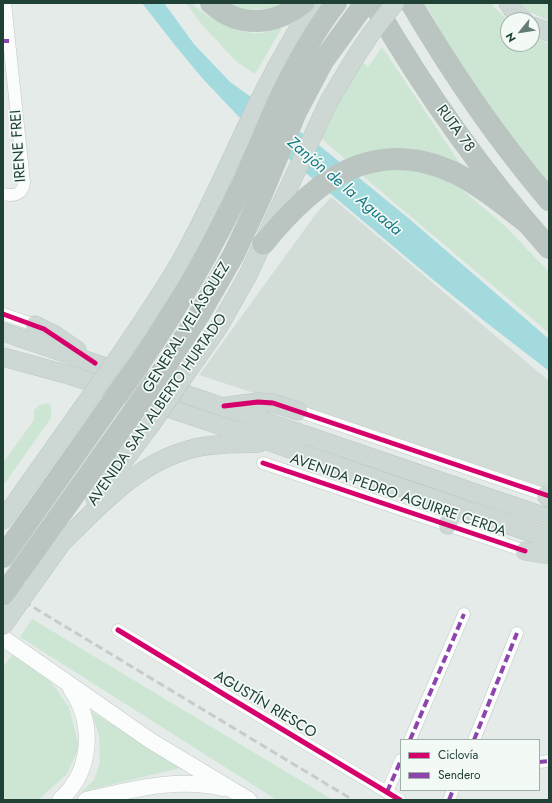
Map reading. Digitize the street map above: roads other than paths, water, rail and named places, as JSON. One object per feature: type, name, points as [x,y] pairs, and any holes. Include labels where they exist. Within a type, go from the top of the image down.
[{"type":"highway","points":[[211,3],[222,12],[230,16],[257,22],[280,16],[292,11],[304,3]]},
{"type":"highway","name":"GENERAL VELÁSQUEZ","points":[[3,557],[173,314],[192,282],[227,215],[257,152],[274,91],[309,44],[336,3]]},
{"type":"highway","name":"RUTA 78","points":[[411,3],[447,63],[481,113],[508,150],[549,200]]},
{"type":"highway","name":"GENERAL VELÁSQUEZ","points":[[15,588],[199,315],[248,225],[296,112],[323,60],[365,6]]},
{"type":"highway","name":"RUTA 78","points":[[365,6],[404,55],[454,129],[492,180],[549,248]]},
{"type":"highway","points":[[263,244],[286,217],[315,190],[351,167],[380,160],[394,159],[426,162],[441,167],[456,174],[489,194],[527,223]]},
{"type":"main road","points":[[3,520],[150,312],[179,264],[209,206],[243,134],[274,91],[285,50],[314,3]]},
{"type":"main road","name":"AVENIDA SAN ALBERTO HURTADO","points":[[3,626],[15,588],[60,545],[150,426],[218,328],[263,244],[341,80],[370,35],[395,3]]},
{"type":"main road","points":[[508,3],[516,12]]},
{"type":"main road","points":[[34,325],[55,335],[95,363]]},
{"type":"main road","name":"AVENIDA PEDRO AGUIRRE CERDA","points":[[3,332],[224,406],[549,518]]},
{"type":"main road","name":"AVENIDA PEDRO AGUIRRE CERDA","points":[[3,357],[70,375],[270,442],[549,539]]},
{"type":"main road","points":[[224,406],[258,402],[272,403],[298,411]]},
{"type":"main road","points":[[60,545],[121,486],[164,458],[186,450],[208,446],[270,442]]},
{"type":"main road","points":[[448,525],[453,506]]},
{"type":"main road","points":[[525,551],[549,555]]},
{"type":"main road","points":[[3,638],[169,752],[249,800]]},
{"type":"main road","points":[[60,800],[73,787],[79,776],[87,751],[87,728],[80,705],[68,684]]},
{"type":"main road","points":[[86,800],[151,786],[173,784],[204,785],[234,791]]},
{"type":"street","name":"IRENE FREI","points":[[3,194],[12,196],[20,192],[24,182],[6,41],[5,3]]},
{"type":"street","points":[[3,314],[34,325]]},
{"type":"street","points":[[298,411],[548,496]]},
{"type":"street","name":"AVENIDA PEDRO AGUIRRE CERDA","points":[[263,463],[525,551]]},
{"type":"street","points":[[410,739],[464,614]]},
{"type":"street","name":"AGUSTÍN RIESCO","points":[[118,630],[400,800]]},
{"type":"street","points":[[474,739],[518,633]]},
{"type":"street","points":[[387,792],[400,762]]},
{"type":"water","name":"Zanjón de la Aguada","points":[[142,3],[164,3],[194,44],[230,82],[320,146],[407,217],[549,339],[549,371],[431,278],[239,117],[203,79]]},
{"type":"railway","points":[[3,589],[353,800]]}]
